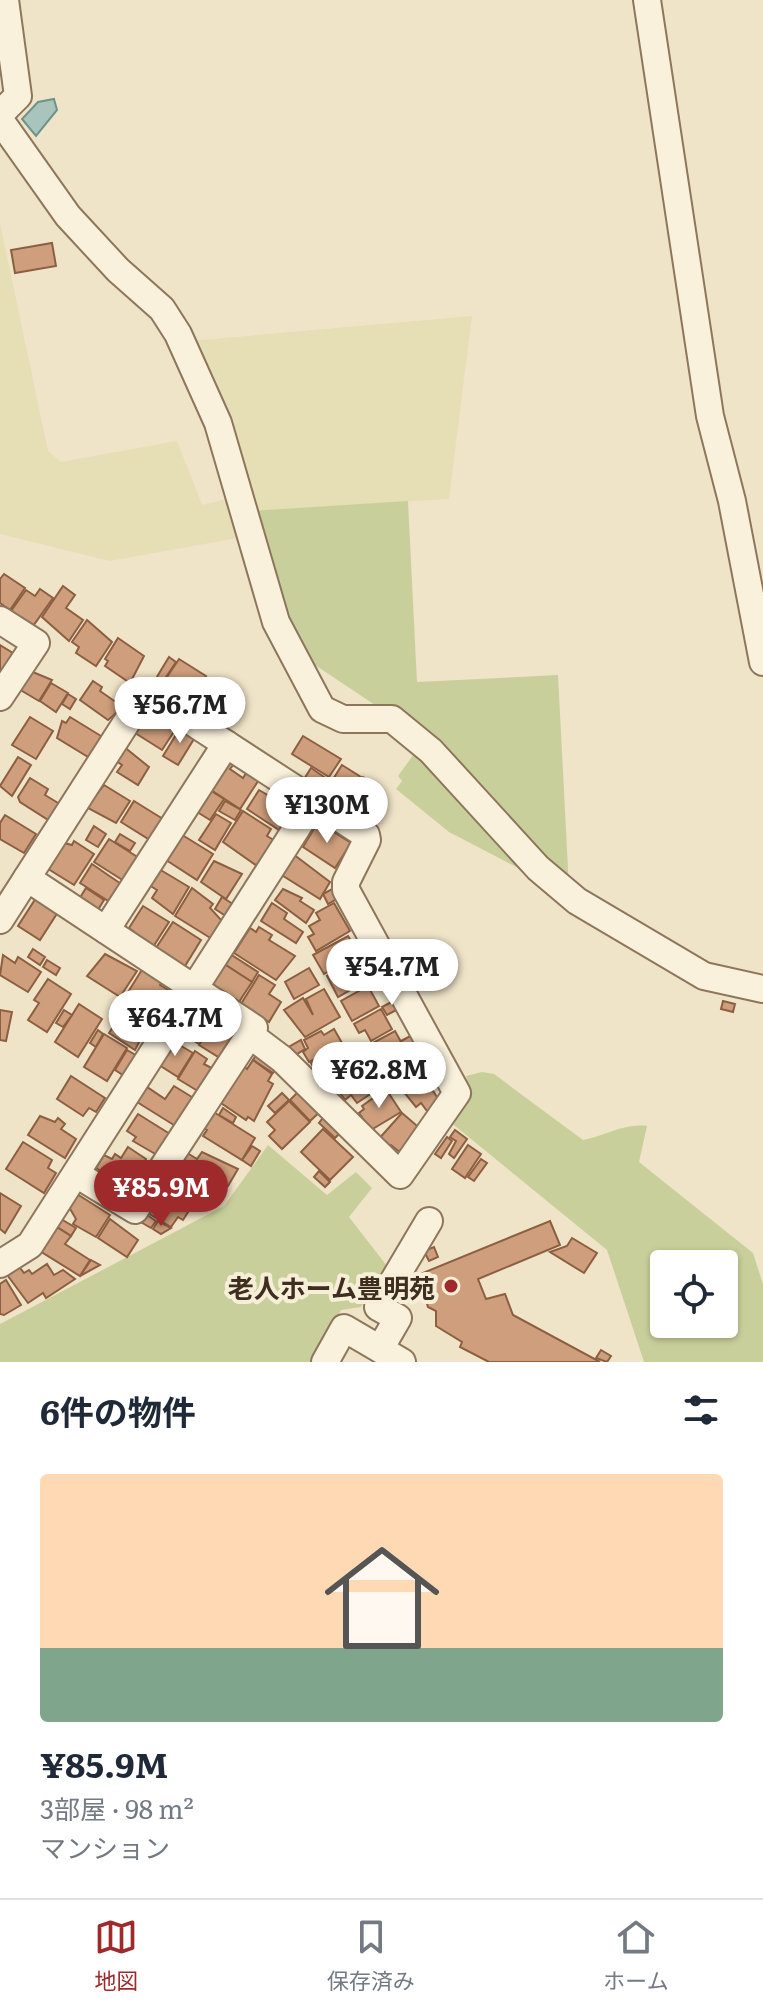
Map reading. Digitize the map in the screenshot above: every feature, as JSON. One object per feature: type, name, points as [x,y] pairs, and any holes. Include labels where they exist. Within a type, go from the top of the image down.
[{"type":"street","points":[[5,0],[18,96],[0,117],[68,216],[118,270],[162,309],[178,334],[218,423],[276,622],[322,709],[343,719],[392,719],[431,751],[538,868],[577,901],[704,976],[763,989]]},
{"type":"street","points":[[647,0],[710,416],[732,501],[763,662]]},
{"type":"street","points":[[0,620],[36,643],[0,697]]},
{"type":"street","points":[[0,920],[146,692],[366,835],[367,840],[346,882],[346,890],[457,1093],[400,1175],[282,1059],[250,1035]]},
{"type":"street","points":[[106,930],[226,744]]},
{"type":"street","points":[[0,1264],[30,1245],[314,801]]},
{"type":"street","points":[[27,878],[254,1028],[135,1210],[76,1174]]},
{"type":"street","points":[[325,1362],[344,1328],[391,1356],[398,1318],[378,1307],[429,1221]]},
{"type":"shaded area","points":[[0,223],[48,451],[61,462],[177,441],[202,505],[234,497],[243,537],[110,561],[0,534]]},
{"type":"shaded area","points":[[472,316],[449,499],[250,511],[190,341]]},
{"type":"green space","points":[[408,501],[417,682],[558,675],[569,888],[384,711],[297,653],[250,511]]},
{"type":"green space","points":[[419,747],[524,871],[449,832],[396,789],[402,781],[398,776]]},
{"type":"green space","points":[[482,1072],[494,1074],[583,1140],[622,1128],[647,1126],[639,1162],[753,1253],[763,1284],[763,1362],[644,1362],[607,1250],[449,1121],[469,1091],[466,1076]]},
{"type":"green space","points":[[268,1145],[327,1195],[356,1172],[372,1188],[349,1217],[387,1266],[361,1307],[341,1310],[313,1362],[0,1362],[0,1324],[224,1206]]},
{"type":"water","points":[[54,99],[57,110],[36,136],[22,119],[38,102]]},
{"type":"building","points":[[52,243],[56,266],[15,273],[11,250]]},
{"type":"building","points":[[4,574],[25,588],[10,610],[0,603],[0,579]]},
{"type":"building","points":[[63,586],[75,595],[66,608],[83,620],[69,641],[42,617]]},
{"type":"building","points":[[40,589],[53,598],[33,626],[11,611],[26,590],[35,596]]},
{"type":"building","points":[[87,620],[112,642],[96,666],[76,653],[79,647],[72,642]]},
{"type":"building","points":[[118,638],[144,656],[130,683],[105,666],[108,661],[105,659]]},
{"type":"building","points":[[0,645],[13,653],[0,673]]},
{"type":"building","points":[[169,657],[176,662],[158,689],[152,685]]},
{"type":"building","points":[[179,659],[206,676],[195,695],[183,687],[172,696],[163,691],[167,685],[163,683]]},
{"type":"building","points":[[28,670],[52,680],[39,701],[17,688]]},
{"type":"building","points":[[93,681],[102,687],[100,691],[123,707],[108,720],[80,700]]},
{"type":"building","points":[[51,683],[68,693],[56,712],[40,701]]},
{"type":"building","points":[[68,694],[76,699],[70,709],[62,704]]},
{"type":"building","points":[[142,716],[152,722],[154,718],[175,730],[162,750],[132,731]]},
{"type":"building","points":[[30,717],[53,731],[36,759],[12,745]]},
{"type":"building","points":[[70,717],[101,736],[99,740],[103,742],[97,752],[93,750],[88,757],[57,738],[62,721],[66,723]]},
{"type":"building","points":[[182,725],[197,734],[178,765],[163,756]]},
{"type":"building","points":[[303,736],[341,759],[329,777],[292,754]]},
{"type":"building","points":[[123,746],[149,767],[138,785],[117,772],[122,765],[115,760]]},
{"type":"building","points":[[18,757],[31,765],[12,796],[0,786]]},
{"type":"building","points":[[226,759],[234,764],[230,769],[243,778],[250,767],[262,775],[240,809],[208,788]]},
{"type":"building","points":[[342,765],[361,777],[344,804],[325,792]]},
{"type":"building","points":[[311,768],[327,779],[318,794],[301,784]]},
{"type":"building","points":[[363,777],[380,787],[362,815],[345,804]]},
{"type":"building","points":[[30,778],[48,789],[45,795],[63,806],[53,823],[20,802],[18,797]]},
{"type":"building","points":[[104,785],[130,801],[116,823],[86,807]]},
{"type":"building","points":[[208,789],[224,799],[210,820],[194,810]]},
{"type":"building","points":[[259,790],[278,801],[283,794],[296,802],[279,830],[247,809]]},
{"type":"building","points":[[134,801],[163,819],[150,840],[121,822]]},
{"type":"building","points":[[225,801],[241,810],[235,820],[219,811]]},
{"type":"building","points":[[243,811],[271,829],[267,836],[277,842],[260,868],[223,842]]},
{"type":"building","points":[[216,814],[231,823],[215,850],[199,840]]},
{"type":"building","points":[[5,815],[36,834],[24,853],[0,839],[0,823]]},
{"type":"building","points":[[318,822],[351,843],[335,868],[303,847]]},
{"type":"building","points":[[94,826],[106,834],[98,847],[86,840]]},
{"type":"building","points":[[179,833],[213,854],[197,880],[163,858]]},
{"type":"building","points":[[120,834],[135,843],[130,851],[115,842]]},
{"type":"building","points":[[109,839],[139,858],[124,881],[94,862]]},
{"type":"building","points":[[74,841],[94,854],[74,885],[45,867],[60,842],[72,845]]},
{"type":"building","points":[[293,854],[330,882],[320,899],[280,874]]},
{"type":"building","points":[[214,861],[242,874],[226,899],[201,882]]},
{"type":"building","points":[[92,864],[124,886],[113,904],[80,883]]},
{"type":"building","points":[[159,869],[189,887],[173,914],[152,898],[157,890],[149,885]]},
{"type":"building","points":[[86,888],[104,900],[96,913],[78,901]]},
{"type":"building","points":[[192,888],[213,904],[210,908],[223,922],[212,939],[175,916]]},
{"type":"building","points":[[334,888],[340,897],[328,904],[323,894]]},
{"type":"building","points":[[283,889],[302,898],[300,901],[314,910],[306,923],[275,900]]},
{"type":"building","points":[[222,897],[236,906],[229,918],[215,909]]},
{"type":"building","points":[[36,898],[58,912],[40,940],[18,926]]},
{"type":"building","points":[[272,903],[287,913],[284,919],[303,932],[296,943],[261,921]]},
{"type":"building","points":[[334,903],[350,931],[316,951],[308,937],[314,934],[309,926],[320,920],[316,913]]},
{"type":"building","points":[[143,906],[169,922],[153,947],[129,928]]},
{"type":"building","points":[[173,922],[201,940],[185,966],[156,948]]},
{"type":"building","points":[[259,927],[272,935],[269,940],[295,956],[276,980],[234,953],[250,928],[256,932]]},
{"type":"building","points":[[348,936],[359,954],[324,974],[313,955]]},
{"type":"building","points":[[33,949],[45,957],[40,965],[28,957]]},
{"type":"building","points":[[227,952],[258,972],[252,982],[221,962]]},
{"type":"building","points":[[105,954],[137,971],[120,997],[87,976]]},
{"type":"building","points":[[3,955],[15,963],[18,957],[41,972],[28,992],[0,975]]},
{"type":"building","points":[[374,955],[384,971],[368,980],[358,964]]},
{"type":"building","points":[[47,960],[60,968],[56,975],[43,967]]},
{"type":"building","points":[[354,961],[366,981],[338,997],[327,976]]},
{"type":"building","points":[[221,962],[252,982],[237,1005],[209,982]]},
{"type":"building","points":[[143,968],[163,980],[160,985],[178,996],[165,1017],[153,1009],[150,1013],[125,997]]},
{"type":"building","points":[[309,968],[319,985],[294,999],[285,982]]},
{"type":"building","points":[[259,975],[275,985],[269,994],[281,1002],[269,1022],[241,1004]]},
{"type":"building","points":[[48,979],[71,994],[47,1032],[28,1020],[39,1003],[34,1000]]},
{"type":"building","points":[[368,986],[379,1006],[352,1021],[341,1001]]},
{"type":"building","points":[[324,989],[340,1017],[305,1037],[284,1010],[303,998],[313,1015],[306,999]]},
{"type":"building","points":[[397,999],[402,1007],[387,1015],[382,1007]]},
{"type":"building","points":[[723,1001],[735,1004],[733,1012],[721,1009]]},
{"type":"building","points":[[79,1004],[102,1019],[78,1057],[55,1042]]},
{"type":"building","points":[[128,1005],[151,1019],[135,1050],[109,1033]]},
{"type":"building","points":[[381,1009],[392,1029],[371,1041],[365,1030],[359,1033],[354,1024]]},
{"type":"building","points":[[0,1010],[12,1012],[6,1041],[0,1040]]},
{"type":"building","points":[[64,1010],[72,1015],[63,1027],[56,1023]]},
{"type":"building","points":[[191,1010],[212,1023],[199,1044],[177,1031]]},
{"type":"building","points":[[219,1015],[239,1027],[233,1036],[214,1024]]},
{"type":"building","points":[[213,1024],[233,1037],[220,1058],[199,1045]]},
{"type":"building","points":[[334,1029],[342,1043],[309,1062],[303,1052],[308,1048],[304,1040],[321,1031],[324,1035]]},
{"type":"building","points":[[98,1030],[103,1034],[96,1047],[90,1043]]},
{"type":"building","points":[[395,1031],[406,1051],[383,1064],[371,1044]]},
{"type":"building","points":[[416,1033],[422,1043],[407,1051],[401,1041]]},
{"type":"building","points":[[104,1034],[127,1048],[107,1081],[84,1067]]},
{"type":"building","points":[[171,1040],[193,1053],[178,1077],[156,1063]]},
{"type":"building","points":[[301,1040],[305,1049],[292,1057],[287,1048]]},
{"type":"building","points":[[340,1047],[353,1070],[324,1086],[311,1063]]},
{"type":"building","points":[[127,1050],[139,1057],[126,1077],[115,1070]]},
{"type":"building","points":[[195,1051],[207,1059],[204,1064],[215,1070],[201,1093],[178,1079]]},
{"type":"building","points":[[258,1052],[278,1066],[273,1073],[253,1060]]},
{"type":"building","points":[[405,1053],[407,1057],[410,1054],[424,1073],[401,1090],[384,1069]]},
{"type":"building","points":[[253,1060],[272,1074],[268,1081],[273,1084],[254,1121],[248,1117],[246,1120],[218,1101],[242,1065],[247,1069]]},
{"type":"building","points":[[358,1067],[375,1091],[357,1103],[351,1095],[345,1100],[334,1084]]},
{"type":"building","points":[[423,1075],[442,1105],[430,1115],[421,1103],[416,1107],[403,1091]]},
{"type":"building","points":[[71,1076],[105,1098],[96,1112],[89,1108],[83,1116],[57,1099]]},
{"type":"building","points":[[174,1086],[195,1099],[177,1127],[137,1102],[147,1087],[165,1099]]},
{"type":"building","points":[[302,1088],[322,1110],[310,1121],[290,1100]]},
{"type":"building","points":[[386,1089],[401,1112],[371,1130],[359,1113],[364,1109],[362,1106]]},
{"type":"building","points":[[282,1093],[289,1100],[275,1113],[268,1106]]},
{"type":"building","points":[[289,1101],[310,1122],[282,1149],[269,1136],[275,1130],[267,1122]]},
{"type":"building","points":[[223,1108],[236,1117],[233,1123],[219,1115]]},
{"type":"building","points":[[212,1111],[255,1138],[242,1160],[203,1136],[207,1130],[202,1127]]},
{"type":"building","points":[[402,1113],[423,1131],[402,1154],[391,1145],[387,1149],[377,1141]]},
{"type":"building","points":[[138,1114],[170,1134],[157,1155],[133,1141],[136,1137],[127,1131]]},
{"type":"building","points":[[326,1114],[343,1130],[335,1138],[319,1123]]},
{"type":"building","points":[[40,1116],[55,1122],[58,1118],[65,1124],[61,1129],[76,1139],[65,1158],[28,1135]]},
{"type":"building","points":[[323,1129],[353,1157],[330,1180],[301,1152]]},
{"type":"building","points":[[455,1130],[467,1139],[454,1158],[449,1154],[456,1141],[450,1137]]},
{"type":"building","points":[[447,1137],[452,1141],[441,1158],[435,1154]]},
{"type":"building","points":[[23,1142],[52,1160],[48,1168],[56,1173],[44,1193],[6,1169]]},
{"type":"building","points":[[468,1145],[481,1154],[465,1178],[452,1169]]},
{"type":"building","points":[[252,1146],[260,1151],[251,1166],[242,1160]]},
{"type":"building","points":[[128,1147],[146,1159],[140,1170],[144,1172],[134,1187],[129,1183],[127,1187],[96,1168],[104,1155],[112,1159],[115,1154],[121,1158]]},
{"type":"building","points":[[184,1151],[197,1159],[202,1152],[238,1169],[228,1186],[222,1183],[213,1197],[171,1171]]},
{"type":"building","points":[[481,1159],[487,1163],[474,1181],[468,1177]]},
{"type":"building","points":[[319,1171],[330,1182],[325,1187],[314,1177]]},
{"type":"building","points":[[164,1184],[192,1206],[183,1220],[178,1217],[171,1227],[146,1212]]},
{"type":"building","points":[[0,1193],[21,1206],[5,1233],[0,1229]]},
{"type":"building","points":[[77,1194],[110,1215],[96,1237],[73,1224],[76,1219],[69,1207]]},
{"type":"building","points":[[144,1213],[156,1221],[151,1228],[139,1221]]},
{"type":"building","points":[[56,1216],[76,1228],[71,1236],[51,1223]]},
{"type":"building","points":[[110,1219],[138,1240],[127,1257],[98,1238]]},
{"type":"building","points":[[158,1221],[171,1228],[161,1234],[153,1229]]},
{"type":"building","name":"老人ホーム豊明苑","points":[[550,1221],[560,1245],[478,1279],[486,1299],[505,1294],[513,1315],[600,1362],[489,1362],[460,1347],[462,1342],[436,1326],[436,1311],[428,1307],[418,1275]]},
{"type":"building","points":[[55,1226],[71,1236],[65,1244],[90,1260],[80,1276],[35,1248]]},
{"type":"building","points":[[572,1238],[597,1253],[584,1273],[550,1252],[567,1246]]},
{"type":"building","points":[[434,1247],[438,1257],[429,1261],[424,1251]]},
{"type":"building","points":[[91,1260],[100,1265],[80,1276]]},
{"type":"building","points":[[17,1264],[24,1273],[29,1270],[32,1274],[47,1264],[54,1275],[63,1270],[75,1279],[46,1298],[43,1293],[28,1303],[5,1272]]},
{"type":"building","points":[[6,1280],[21,1305],[4,1315],[0,1314],[0,1284]]},
{"type":"building","points":[[601,1350],[611,1356],[607,1362],[596,1358]]},
{"type":"place","name":"老人ホーム豊明苑","points":[[451,1286]]}]
